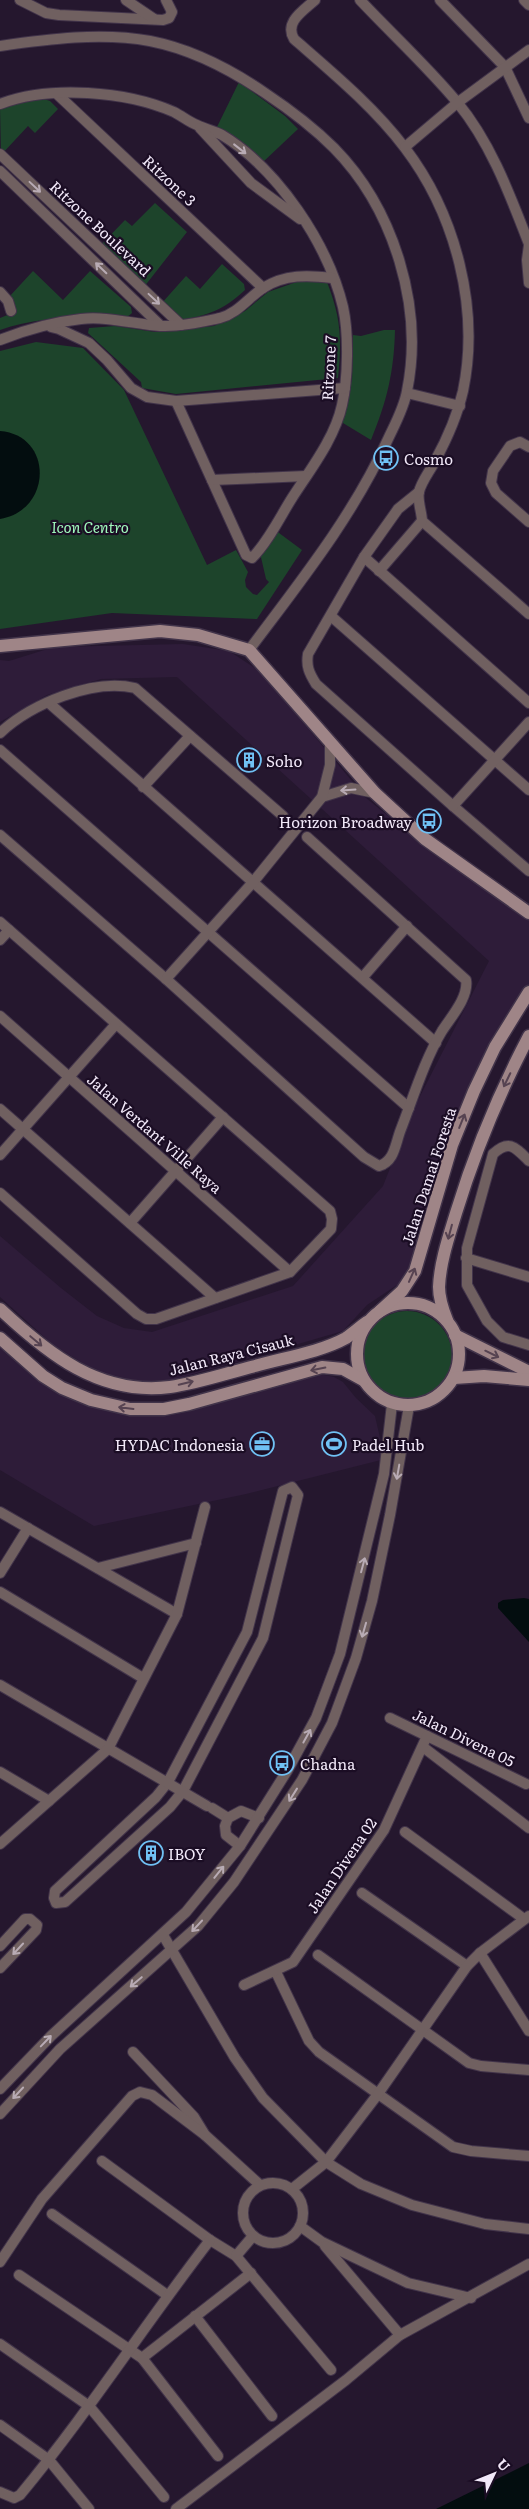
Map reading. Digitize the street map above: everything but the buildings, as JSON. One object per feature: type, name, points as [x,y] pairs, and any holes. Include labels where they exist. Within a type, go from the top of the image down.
[{"type":"main road","points":[[0,646],[160,632],[198,635],[249,650],[375,793],[425,839],[472,875],[529,913]]},
{"type":"main road","name":"Jalan Damai Foresta","points":[[380,1311],[402,1291],[415,1271],[452,1146],[463,1118],[495,1047],[528,994]]},
{"type":"main road","points":[[447,1322],[436,1312],[423,1305],[408,1303],[393,1305],[380,1311],[367,1322],[358,1340],[356,1361],[363,1380],[375,1395],[392,1404],[408,1406],[427,1402],[442,1393],[454,1378],[459,1357],[455,1335],[447,1322],[440,1301],[439,1288],[450,1231],[474,1158],[494,1108],[529,1036]]},
{"type":"main road","name":"Jalan Raya Cisauk","points":[[0,1309],[46,1349],[78,1370],[122,1387],[156,1388],[190,1382],[313,1350],[345,1338],[367,1322]]},
{"type":"main road","points":[[455,1335],[529,1372]]},
{"type":"main road","points":[[0,1338],[43,1376],[62,1388],[91,1400],[130,1409],[164,1409],[194,1403],[322,1368],[343,1369],[363,1380]]},
{"type":"main road","points":[[454,1378],[484,1376],[529,1380]]},
{"type":"street","points":[[20,0],[46,13],[59,15],[155,20],[168,18],[172,12],[166,0]]},
{"type":"street","points":[[126,0],[155,20]]},
{"type":"street","points":[[315,0],[290,26],[294,40],[364,101],[405,147],[424,175],[445,221],[462,268],[468,318],[469,362],[460,406],[451,430],[418,492],[398,509],[364,557],[332,617],[308,654],[309,673],[316,684],[452,806],[529,871]]},
{"type":"street","points":[[360,0],[457,103],[487,147],[510,196],[529,244],[527,260],[529,282]]},
{"type":"street","points":[[440,0],[505,67],[529,118]]},
{"type":"street","points":[[524,0],[529,5]]},
{"type":"street","points":[[0,46],[58,39],[105,38],[149,41],[198,55],[243,78],[297,114],[335,149],[365,186],[388,231],[411,310],[411,363],[407,393],[378,462],[354,505],[249,650]]},
{"type":"street","points":[[405,147],[457,103],[529,50]]},
{"type":"street","points":[[0,104],[57,94],[97,94],[132,98],[175,112],[198,126],[252,183],[304,223]]},
{"type":"street","name":"Ritzone 3","points":[[57,94],[263,288]]},
{"type":"street","name":"Ritzone 7","points":[[198,126],[221,135],[260,165],[293,203],[316,240],[332,278],[343,308],[346,342],[345,388],[336,423],[306,476],[254,556],[250,558],[246,554],[212,480]]},
{"type":"street","name":"Ritzone Boulevard","points":[[0,154],[181,325]]},
{"type":"street","name":"Ritzone Boulevard","points":[[0,171],[161,326]]},
{"type":"street","points":[[0,340],[16,334],[81,319],[100,319],[161,326],[181,325],[222,317],[233,312],[263,288],[285,278],[307,274],[332,278]]},
{"type":"street","points":[[0,292],[8,301],[11,311]]},
{"type":"street","points":[[47,326],[59,329],[89,343],[107,360],[131,388],[147,396],[176,401],[345,388]]},
{"type":"street","points":[[407,393],[460,406]]},
{"type":"street","points":[[176,401],[212,480],[306,476]]},
{"type":"street","points":[[529,447],[520,442],[510,446],[493,472],[491,483],[496,493],[529,522]]},
{"type":"street","points":[[418,492],[422,522],[529,614]]},
{"type":"street","points":[[379,571],[422,522]]},
{"type":"street","points":[[364,557],[529,703]]},
{"type":"street","points":[[332,617],[529,790]]},
{"type":"street","points":[[0,733],[49,703],[88,688],[129,686],[144,694],[283,816]]},
{"type":"street","points":[[49,703],[436,1042]]},
{"type":"street","points":[[452,806],[496,761],[529,722]]},
{"type":"street","points":[[143,787],[190,736]]},
{"type":"street","points":[[322,797],[330,764],[330,742]]},
{"type":"street","points":[[0,750],[409,1108]]},
{"type":"street","points":[[166,979],[254,881],[322,797],[332,792],[351,788],[375,793]]},
{"type":"street","points":[[0,835],[166,979],[372,1164],[379,1166],[387,1164],[392,1157],[409,1108],[436,1042],[465,993],[466,980],[307,837]]},
{"type":"street","points":[[0,922],[330,1211],[332,1219],[331,1229],[290,1272],[156,1319],[146,1319],[137,1314],[0,1193]]},
{"type":"street","points":[[363,977],[407,926]]},
{"type":"street","points":[[0,940],[9,930]]},
{"type":"street","name":"Jalan Verdant Ville Raya","points":[[0,1016],[290,1272]]},
{"type":"street","points":[[0,1155],[116,1024]]},
{"type":"street","points":[[0,1109],[215,1298]]},
{"type":"street","points":[[130,1223],[223,1117]]},
{"type":"street","points":[[529,1161],[516,1148],[508,1145],[500,1147],[493,1154],[467,1248],[466,1258],[467,1284],[487,1321],[503,1337],[529,1344]]},
{"type":"street","points":[[466,1258],[529,1277]]},
{"type":"street","points":[[0,2089],[51,2036],[163,1934],[200,1895],[240,1846],[259,1818],[316,1718],[340,1654],[384,1474],[392,1404]]},
{"type":"street","points":[[0,2114],[60,2049],[198,1926],[234,1882],[302,1780],[332,1723],[356,1658],[372,1601],[390,1515],[408,1406]]},
{"type":"street","points":[[292,1487],[298,1495],[263,1638],[183,1791],[170,1807],[65,1902],[56,1903],[54,1898],[55,1891],[156,1797],[168,1782],[247,1632],[283,1491],[292,1487]]},
{"type":"street","points":[[0,1844],[108,1749],[177,1614],[205,1507]]},
{"type":"street","points":[[0,1513],[177,1614]]},
{"type":"street","points":[[0,1573],[28,1528]]},
{"type":"street","points":[[98,1568],[196,1543]]},
{"type":"street","points":[[0,1592],[143,1678]]},
{"type":"street","points":[[247,1632],[263,1638]]},
{"type":"street","points":[[340,1654],[356,1658]]},
{"type":"street","points":[[0,1685],[228,1818]]},
{"type":"street","name":"Jalan Divena 05","points":[[390,1718],[526,1784]]},
{"type":"street","name":"Jalan Divena 02","points":[[244,1985],[276,1972],[293,1962],[384,1830],[427,1736]]},
{"type":"street","points":[[423,1747],[529,1828]]},
{"type":"street","points":[[0,1772],[49,1801]]},
{"type":"street","points":[[240,1846],[226,1834],[225,1826],[228,1818],[241,1811],[259,1818]]},
{"type":"street","points":[[292,2189],[326,2162],[378,2094],[467,1966],[480,1953],[526,1917],[405,1832]]},
{"type":"street","points":[[362,1893],[467,1966]]},
{"type":"street","points":[[0,1946],[25,1919],[34,1922],[36,1930],[0,1968]]},
{"type":"street","points":[[163,1934],[235,2058],[263,2098],[326,2162],[361,2184],[412,2205],[485,2224],[529,2229]]},
{"type":"street","points":[[480,1953],[529,2031]]},
{"type":"street","points":[[318,1955],[469,2063],[480,2066],[529,2070]]},
{"type":"street","points":[[276,1972],[309,2041],[319,2052],[453,2147],[471,2151],[529,2156]]},
{"type":"street","points":[[133,2052],[194,2117],[205,2135]]},
{"type":"street","points":[[0,2262],[42,2199],[132,2096],[140,2092],[152,2095],[205,2135],[260,2185]]},
{"type":"street","points":[[102,2161],[210,2240],[236,2256],[331,2370]]},
{"type":"street","points":[[271,2182],[282,2184],[292,2189],[303,2206],[303,2217],[300,2226],[294,2235],[284,2241],[274,2244],[263,2242],[253,2236],[245,2226],[243,2209],[250,2192],[260,2185],[271,2182]]},
{"type":"street","points":[[52,2214],[167,2295]]},
{"type":"street","points":[[300,2226],[322,2242],[408,2283],[472,2298]]},
{"type":"street","points":[[236,2256],[253,2236]]},
{"type":"street","points":[[0,2492],[14,2498],[20,2495],[49,2460],[130,2351],[167,2295],[210,2240]]},
{"type":"street","points":[[322,2242],[400,2336]]},
{"type":"street","points":[[176,2509],[346,2380],[400,2336],[472,2298],[529,2264]]},
{"type":"street","points":[[142,2358],[251,2273]]},
{"type":"street","points":[[19,2275],[142,2358],[218,2456]]},
{"type":"street","points":[[196,2316],[272,2416]]},
{"type":"street","points":[[0,2344],[89,2406],[164,2497]]},
{"type":"street","points":[[0,2425],[49,2460],[89,2509]]},
{"type":"shaded area","points":[[0,431],[17,436],[30,445],[37,458],[40,473],[37,488],[30,502],[17,513],[0,519]]},
{"type":"shaded area","points":[[183,644],[229,651],[261,672],[366,798],[448,864],[529,918],[529,997],[456,1128],[409,1277],[367,1305],[343,1331],[173,1380],[133,1382],[94,1370],[53,1345],[0,1297],[0,1236],[97,1316],[124,1328],[152,1332],[293,1286],[383,1186],[413,1110],[489,961],[177,677],[101,679],[47,695],[0,722],[0,660],[9,661],[54,647]]},
{"type":"shaded area","points":[[0,1345],[35,1375],[69,1398],[84,1405],[112,1410],[214,1400],[320,1374],[334,1377],[343,1382],[375,1416],[383,1451],[381,1460],[246,1494],[94,1526],[0,1470]]},
{"type":"shaded area","points":[[529,1599],[529,1642],[498,1608],[498,1603],[503,1600]]},
{"type":"shaded area","points":[[529,2463],[529,2509],[436,2509]]},
{"type":"green space","points":[[239,82],[285,116],[298,129],[263,162],[216,129]]},
{"type":"green space","points":[[41,98],[50,101],[58,109],[35,133],[28,126],[1,155],[0,106]]},
{"type":"green space","points":[[155,203],[187,232],[144,287],[99,247],[125,220],[132,226]]},
{"type":"green space","points":[[222,264],[244,284],[245,290],[230,303],[207,314],[179,320],[161,304],[186,276],[200,289]]},
{"type":"green space","points":[[33,271],[63,300],[90,271],[131,307],[132,313],[126,318],[63,318],[15,325],[0,330],[0,318],[10,314],[9,297]]},
{"type":"green space","points":[[305,279],[327,282],[332,295],[338,318],[340,340],[338,378],[176,394],[142,388],[141,382],[88,333],[89,328],[115,326],[155,332],[214,326],[245,311],[268,292]]},
{"type":"green space","points":[[384,330],[395,330],[393,359],[385,399],[371,440],[338,420],[352,380],[353,335],[361,336]]},
{"type":"green space","name":"Icon Centro","points":[[36,342],[83,348],[124,390],[207,565],[236,550],[248,572],[245,580],[246,587],[253,594],[257,595],[269,582],[266,579],[260,553],[275,530],[302,550],[257,619],[112,613],[0,629],[0,351]]},
{"type":"green space","points":[[407,1311],[424,1315],[439,1324],[448,1339],[452,1356],[448,1373],[439,1388],[424,1397],[407,1401],[390,1397],[375,1388],[366,1373],[362,1356],[366,1339],[375,1324],[390,1315]]},
{"type":"place","name":"Cosmo","points":[[386,458]]},
{"type":"place","name":"Soho","points":[[249,760]]},
{"type":"place","name":"Horizon Broadway","points":[[429,821]]},
{"type":"place","name":"HYDAC Indonesia","points":[[262,1444]]},
{"type":"place","name":"Padel Hub","points":[[334,1444]]},
{"type":"place","name":"Chadna","points":[[282,1763]]},
{"type":"place","name":"IBOY","points":[[151,1853]]}]
